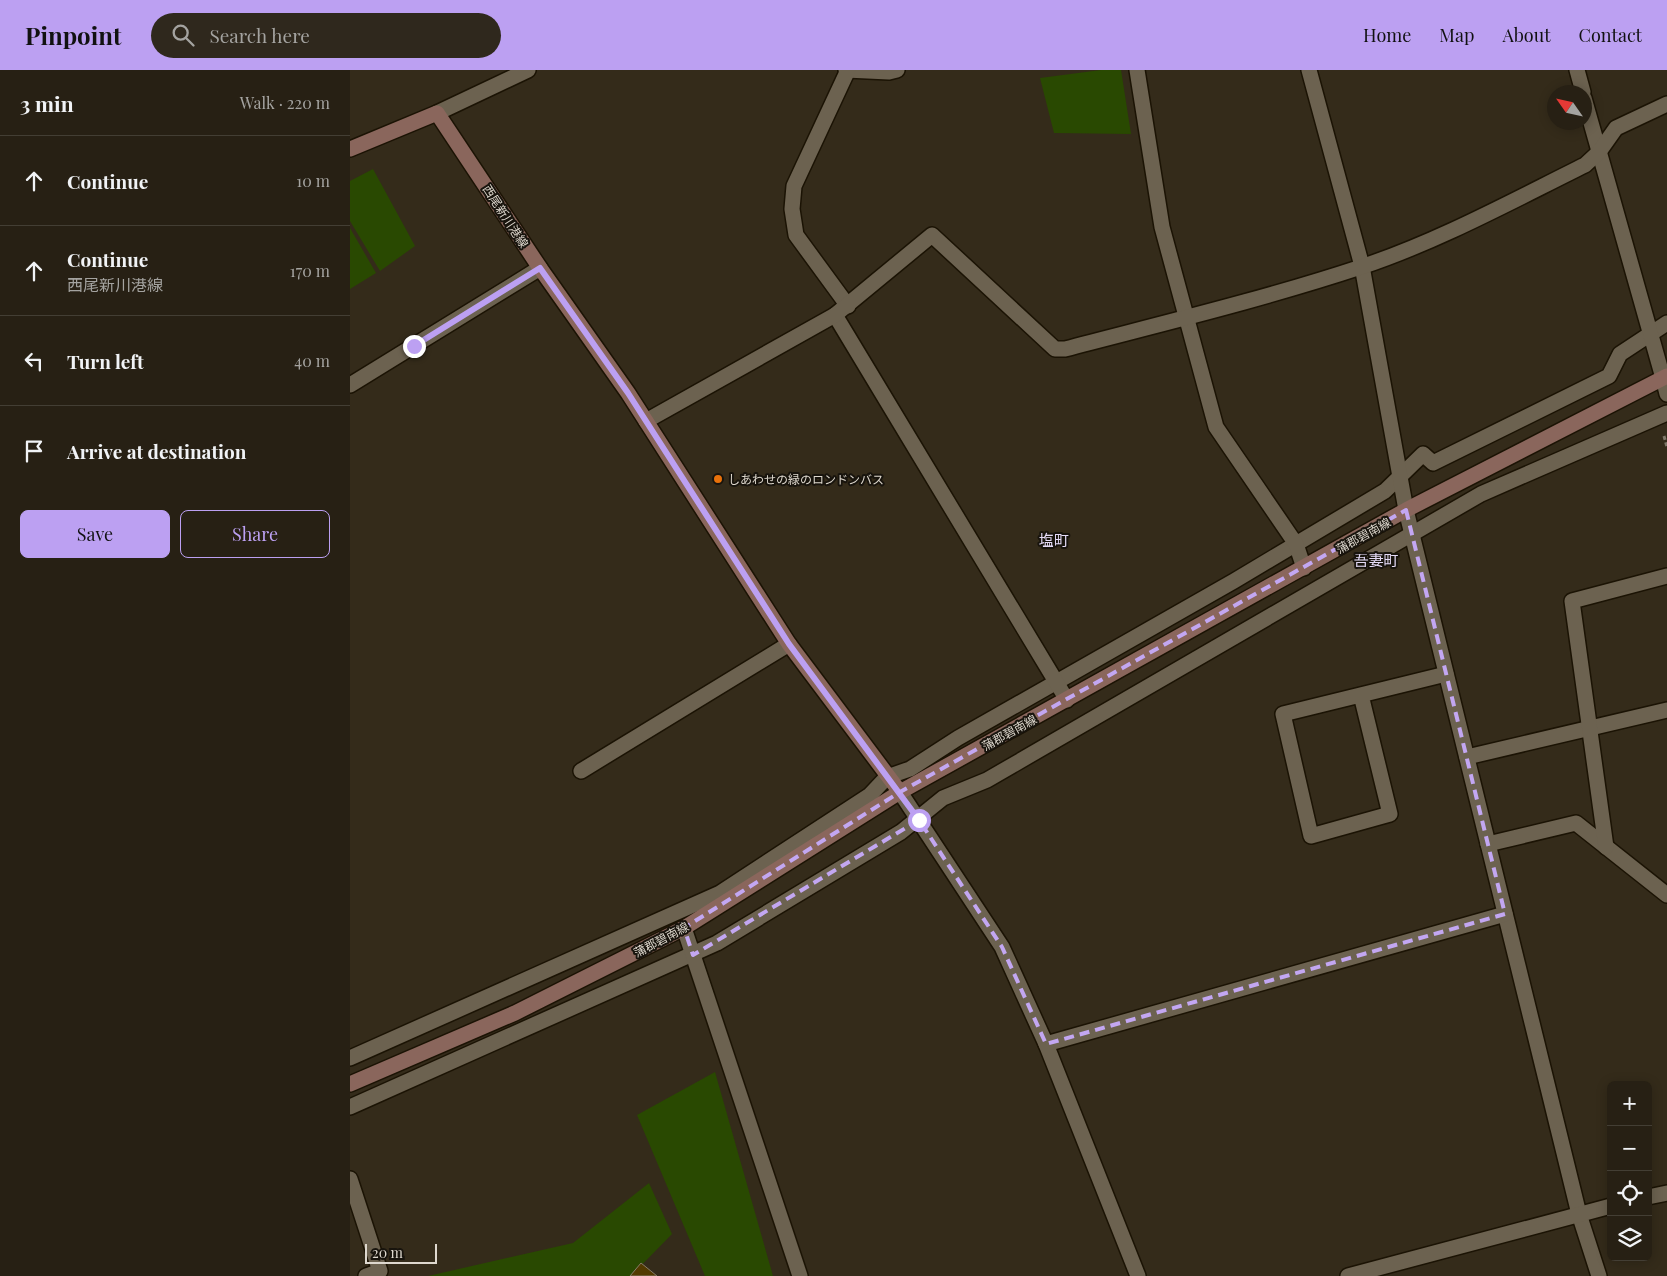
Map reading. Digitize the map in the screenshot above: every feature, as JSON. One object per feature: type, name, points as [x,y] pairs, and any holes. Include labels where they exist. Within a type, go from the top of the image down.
[{"type":"main road","points":[[350,149],[437,113]]},
{"type":"main road","name":"西尾新川港線","points":[[437,113],[540,268],[646,421],[789,644],[900,792]]},
{"type":"main road","name":"蒲郡碧南線","points":[[350,1084],[516,1013],[684,928],[900,792],[1406,510],[1665,377]]},
{"type":"street","points":[[437,113],[528,70]]},
{"type":"street","points":[[897,70],[889,72],[847,70],[794,186],[792,210],[796,235],[1067,700]]},
{"type":"street","points":[[1137,70],[1162,227],[1216,427],[1296,544],[1304,568]]},
{"type":"street","points":[[1309,70],[1362,266],[1406,510],[1579,1214],[1599,1276]]},
{"type":"street","points":[[1577,70],[1581,85]]},
{"type":"street","points":[[646,421],[841,310],[932,235],[1055,349],[1065,348],[1186,318],[1362,266],[1435,238],[1585,165],[1599,152],[1616,128],[1667,104]]},
{"type":"street","points":[[1592,127],[1650,334],[1665,377],[1667,394]]},
{"type":"street","points":[[350,385],[540,268]]},
{"type":"street","points":[[350,1058],[720,893],[870,795],[887,777],[910,769],[958,738],[1058,682],[1385,491],[1424,454],[1434,463],[1609,376],[1620,354],[1667,323]]},
{"type":"street","points":[[350,1108],[717,943],[919,820],[943,798],[987,780],[1413,536],[1481,494],[1667,413]]},
{"type":"street","points":[[1606,847],[1572,601],[1667,576]]},
{"type":"street","points":[[581,771],[789,644]]},
{"type":"street","points":[[1361,695],[1390,814],[1311,836],[1283,714],[1446,674]]},
{"type":"street","points":[[1467,757],[1667,710]]},
{"type":"street","points":[[900,792],[1002,947],[1046,1044],[1138,1276]]},
{"type":"street","points":[[1488,844],[1576,823],[1667,895]]},
{"type":"street","points":[[1046,1044],[1505,914]]},
{"type":"street","points":[[684,928],[800,1276]]},
{"type":"street","points":[[350,1179],[380,1271],[366,1276]]},
{"type":"street","points":[[1652,1196],[1667,1193]]},
{"type":"street","points":[[1348,1276],[1607,1207]]},
{"type":"highlighted area","points":[[1406,510],[1505,914],[1046,1044],[1002,947],[919,820],[693,955],[684,928],[900,792]]},
{"type":"green space","points":[[1101,70],[1121,70],[1131,134],[1054,133],[1040,78]]},
{"type":"green space","points":[[373,169],[415,246],[380,271],[350,221],[350,181]]},
{"type":"green space","points":[[350,228],[376,273],[350,289]]},
{"type":"green space","points":[[715,1072],[773,1276],[705,1276],[637,1115]]},
{"type":"green space","points":[[649,1183],[672,1234],[631,1276],[428,1276],[573,1243]]},
{"type":"building","points":[[641,1263],[657,1276],[630,1276]]},
{"type":"place","name":"しあわせの緑のロンドンバス","points":[[718,479]]},
{"type":"district","name":"塩町","points":[[1054,540]]},
{"type":"district","name":"吾妻町","points":[[1376,560]]},
{"type":"route","points":[[414,346],[540,268],[628,393],[789,644],[919,820]]}]
